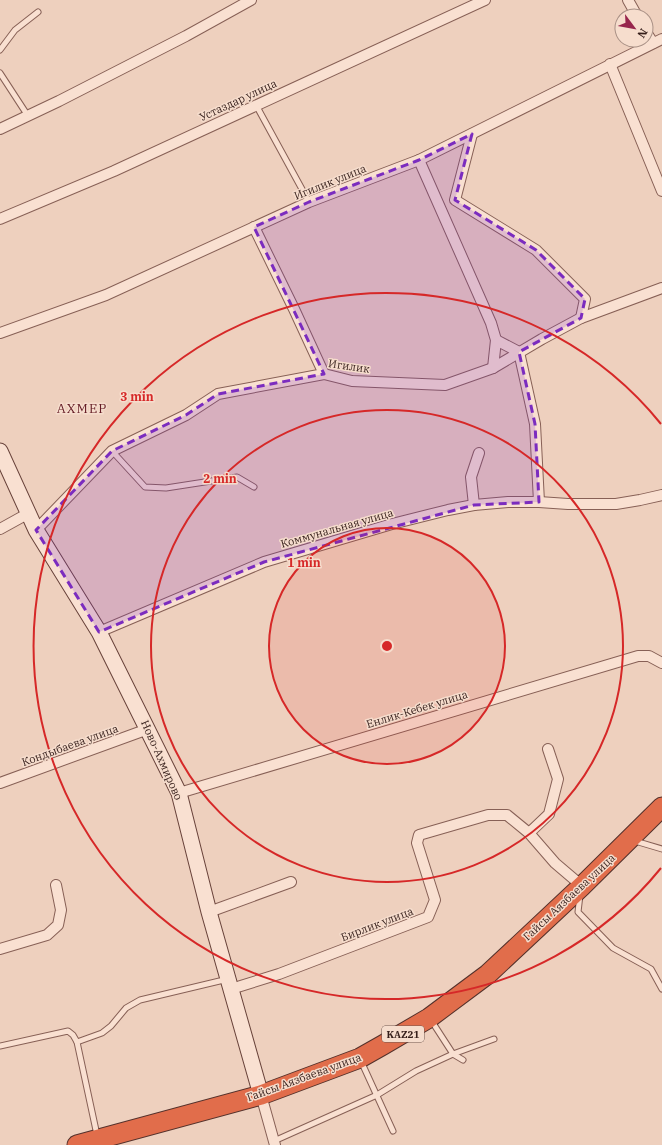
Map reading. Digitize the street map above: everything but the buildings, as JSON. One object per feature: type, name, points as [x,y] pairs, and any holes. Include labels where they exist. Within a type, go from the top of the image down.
[{"type":"highway","name":"Гайсы Аязбаева улица","points":[[77,1145],[261,1095],[360,1058],[429,1018],[488,974],[582,886],[662,808]]},
{"type":"street","points":[[0,129],[59,101],[179,39],[231,4],[251,0]]},
{"type":"street","name":"Устаздар улица","points":[[0,219],[114,171],[485,0]]},
{"type":"street","name":"Игилик улица","points":[[0,333],[106,295],[309,202],[419,160],[657,41]]},
{"type":"street","points":[[610,64],[662,191]]},
{"type":"street","points":[[472,134],[455,200],[536,250],[585,299],[581,318]]},
{"type":"street","points":[[419,160],[491,323],[496,340],[493,368]]},
{"type":"street","points":[[254,227],[324,374]]},
{"type":"street","name":"Игилик","points":[[36,530],[112,451],[186,415],[218,394],[324,374],[352,381],[445,385],[493,368],[581,318],[662,288]]},
{"type":"street","points":[[496,340],[520,352],[535,424],[539,502]]},
{"type":"street","name":"Ново-Ахмирово","points":[[0,451],[36,530],[100,632],[179,794],[209,912],[261,1095]]},
{"type":"street","points":[[474,505],[471,477],[479,453]]},
{"type":"street","name":"Коммунальная улица","points":[[100,632],[264,562],[392,524],[474,505],[508,502],[616,504],[662,494]]},
{"type":"street","points":[[0,529],[29,513]]},
{"type":"street","name":"Енлик-Кебек улица","points":[[179,794],[638,656],[649,656],[662,663]]},
{"type":"street","name":"Кондыбаева улица","points":[[0,783],[148,729]]},
{"type":"street","points":[[529,833],[549,814],[558,778],[548,749]]},
{"type":"street","name":"Бирлик улица","points":[[230,984],[279,974],[428,917],[435,900],[417,843],[419,835],[488,815],[507,815],[529,833],[555,863],[582,886]]},
{"type":"street","points":[[209,912],[291,882]]},
{"type":"street","points":[[0,949],[47,935],[58,925],[61,910],[56,885]]},
{"type":"street","points":[[261,1095],[274,1143]]},
{"type":"lane","points":[[0,50],[15,30],[38,12]]},
{"type":"lane","points":[[0,72],[28,116]]},
{"type":"lane","points":[[256,105],[309,202]]},
{"type":"lane","points":[[112,451],[145,487],[166,488],[237,477],[254,487]]},
{"type":"lane","points":[[630,839],[662,849]]},
{"type":"lane","points":[[582,886],[578,912],[613,948],[651,969],[662,989]]},
{"type":"lane","points":[[77,1042],[102,1033],[111,1026],[126,1008],[140,1000],[230,984]]},
{"type":"lane","points":[[429,1018],[453,1054],[463,1060]]},
{"type":"lane","points":[[0,1046],[68,1031],[73,1035],[77,1042],[98,1139]]},
{"type":"lane","points":[[274,1143],[377,1095],[416,1071],[453,1054],[494,1039]]},
{"type":"lane","points":[[360,1058],[393,1131]]},
{"type":"highlighted area","points":[[472,134],[455,200],[536,250],[585,299],[581,318],[519,352],[535,424],[539,502],[474,505],[264,562],[99,632],[36,530],[112,451],[186,415],[218,394],[324,374],[254,227],[309,202],[419,160]]},
{"type":"district","name":"АХМЕР","points":[[82,408]]}]
